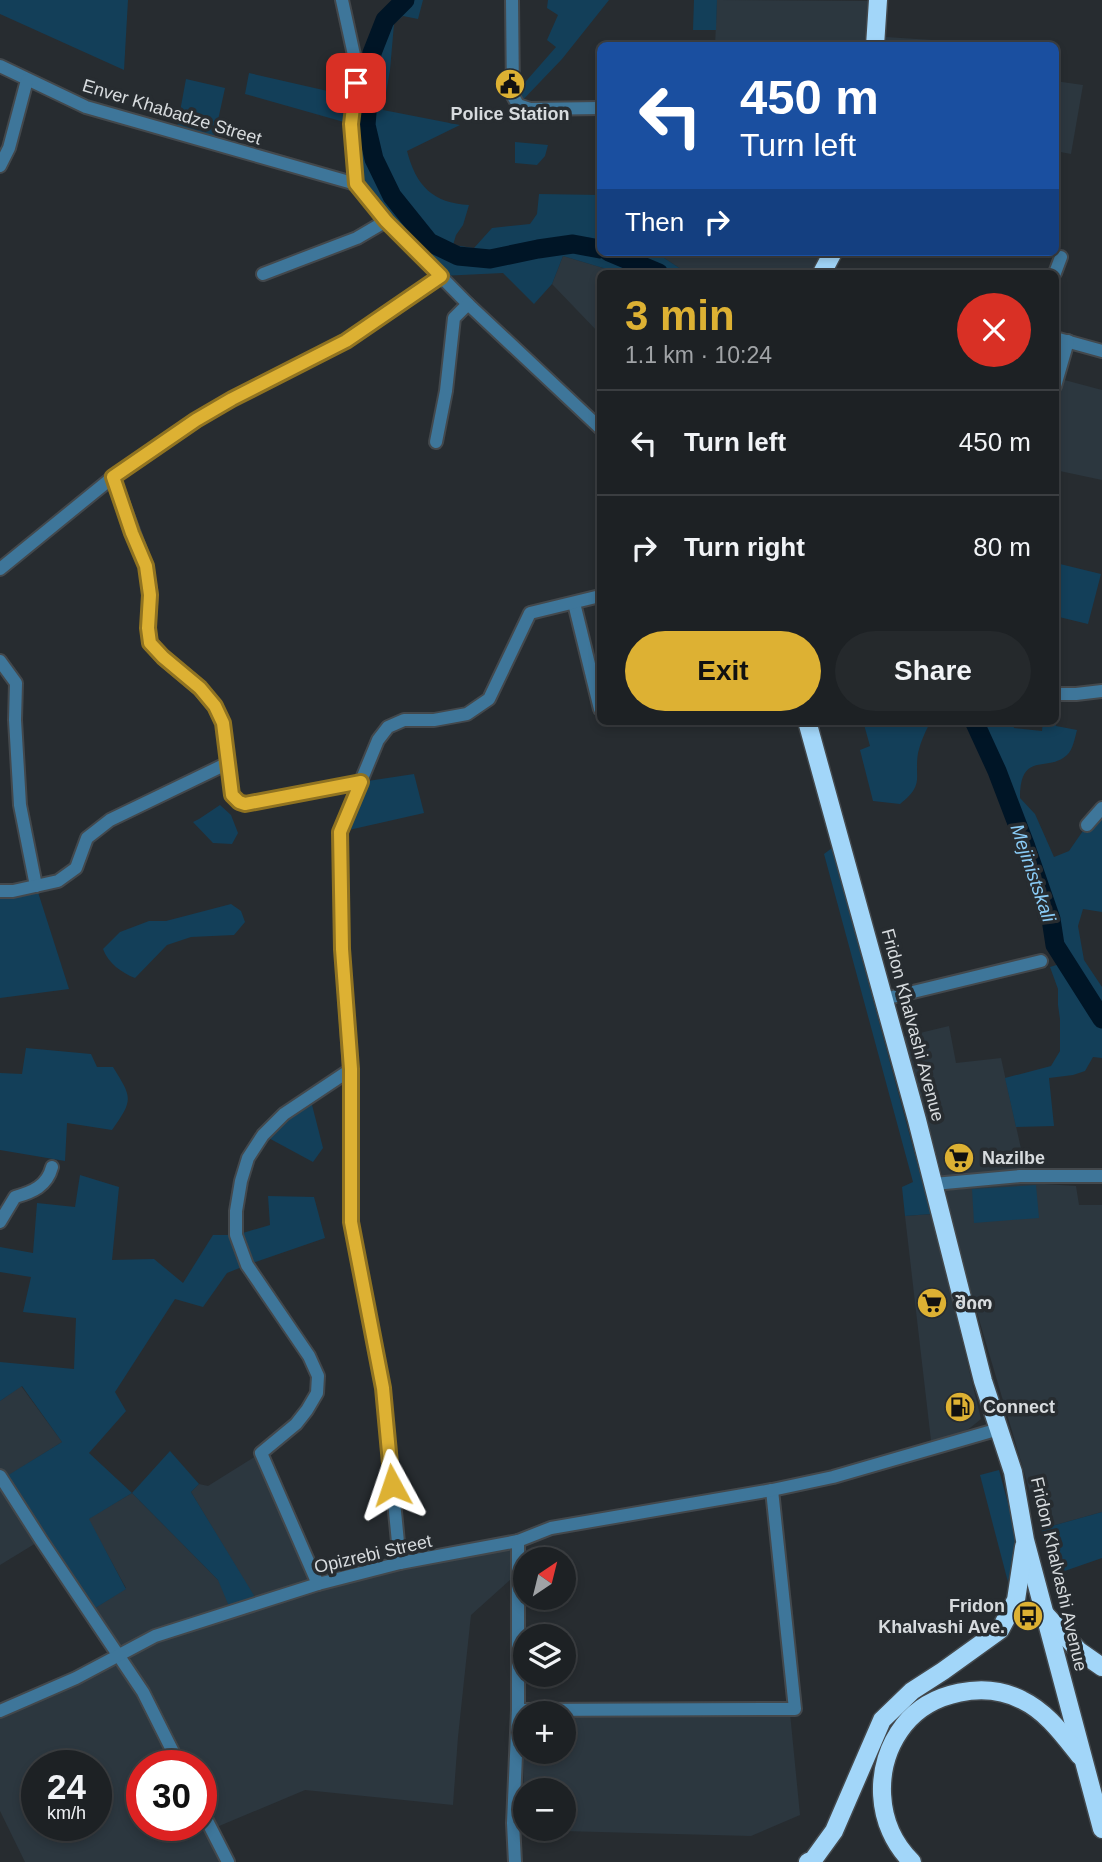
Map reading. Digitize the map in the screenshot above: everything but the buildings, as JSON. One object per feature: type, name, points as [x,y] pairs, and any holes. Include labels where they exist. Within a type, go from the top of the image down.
[{"type":"highway","points":[[875,42],[878,0]]},
{"type":"highway","name":"Fridon Khalvashi Avenue","points":[[808,725],[934,1184],[983,1381],[1013,1472],[1025,1540],[1102,1829]]},
{"type":"highway","points":[[808,1862],[813,1860],[834,1830],[882,1720],[912,1691],[1000,1630],[1016,1601],[1025,1540]]},
{"type":"highway","points":[[1045,1614],[1079,1651],[1102,1667]]},
{"type":"highway","points":[[912,1862],[897,1844],[887,1825],[881,1787],[889,1751],[904,1725],[926,1707],[953,1694],[969,1691],[1003,1693],[1023,1700],[1042,1713],[1084,1762]]},
{"type":"street","points":[[342,0],[354,55],[356,83],[351,124],[356,184],[386,221],[468,304],[597,425]]},
{"type":"street","points":[[512,0],[511,99],[530,109],[597,107]]},
{"type":"street","name":"Enver Khabadze Street","points":[[0,66],[86,107],[356,184]]},
{"type":"street","points":[[0,166],[9,148],[27,80]]},
{"type":"street","points":[[263,274],[357,238],[386,221]]},
{"type":"street","points":[[1056,270],[1061,257]]},
{"type":"street","points":[[0,569],[113,477],[196,420],[346,341],[441,276]]},
{"type":"street","points":[[436,442],[446,391],[454,318],[468,304]]},
{"type":"street","points":[[1061,340],[1102,351]]},
{"type":"street","points":[[113,477],[146,566],[150,595],[150,643],[200,688],[215,706],[223,723],[232,795],[245,804],[361,782]]},
{"type":"street","points":[[400,1563],[383,1388],[351,1222],[351,1069],[342,949],[340,832],[378,740],[388,727],[404,720],[434,720],[467,713],[489,699],[530,613],[597,597]]},
{"type":"street","points":[[575,603],[597,696]]},
{"type":"street","points":[[0,661],[16,683],[15,720],[20,805],[36,886]]},
{"type":"street","points":[[1059,694],[1102,691]]},
{"type":"street","points":[[0,891],[13,891],[58,881],[76,868],[87,838],[110,820],[228,763]]},
{"type":"street","points":[[1087,825],[1102,808]]},
{"type":"street","points":[[884,999],[1041,961]]},
{"type":"street","points":[[318,1584],[261,1453],[296,1424],[307,1410],[317,1393],[318,1376],[309,1356],[247,1265],[236,1235],[236,1211],[248,1158],[263,1135],[284,1114],[351,1069]]},
{"type":"street","points":[[0,1222],[15,1197],[36,1191],[50,1176],[52,1167]]},
{"type":"street","points":[[934,1184],[1020,1176],[1102,1176]]},
{"type":"street","name":"Opizrebi Street","points":[[0,1711],[76,1678],[155,1636],[318,1584],[400,1563],[518,1541],[551,1528],[833,1478],[999,1429]]},
{"type":"street","points":[[0,1476],[143,1692],[172,1750]]},
{"type":"street","points":[[576,1710],[795,1709],[772,1490]]},
{"type":"street","points":[[518,1541],[518,1701]]},
{"type":"street","points":[[515,1862],[513,1823],[516,1764]]},
{"type":"street","points":[[217,1840],[228,1862]]},
{"type":"shaded area","points":[[0,0],[128,0],[124,70],[0,14]]},
{"type":"shaded area","points":[[405,0],[423,0],[418,19],[403,16],[394,24],[383,110],[460,125],[407,151],[415,174],[428,190],[445,201],[469,205],[453,245],[474,248],[492,228],[530,224],[537,214],[539,194],[597,195],[597,256],[661,256],[682,270],[610,270],[563,256],[552,284],[534,304],[503,273],[441,276],[356,184],[351,124],[245,94],[249,73],[354,97],[354,55],[372,53],[385,20]]},
{"type":"shaded area","points":[[548,0],[609,0],[562,59],[518,105],[513,96],[556,47],[547,40],[558,15],[547,8]]},
{"type":"shaded area","points":[[694,0],[717,0],[716,30],[693,30]]},
{"type":"shaded area","points":[[717,0],[871,1],[865,42],[715,42]]},
{"type":"shaded area","points":[[886,37],[963,42],[885,42]]},
{"type":"shaded area","points":[[186,79],[225,88],[213,143],[176,133]]},
{"type":"shaded area","points":[[1059,82],[1083,85],[1071,154],[1059,152]]},
{"type":"shaded area","points":[[515,142],[548,145],[545,156],[537,165],[515,163]]},
{"type":"shaded area","points":[[563,256],[610,270],[597,270],[597,331],[552,284]]},
{"type":"shaded area","points":[[661,256],[820,256],[812,270],[682,270]]},
{"type":"shaded area","points":[[1059,379],[1102,390],[1102,480],[1059,471]]},
{"type":"shaded area","points":[[1060,564],[1101,574],[1088,624],[1059,617]]},
{"type":"shaded area","points":[[864,725],[929,725],[918,753],[916,786],[900,804],[873,801],[860,750],[870,746]]},
{"type":"shaded area","points":[[976,725],[1014,725],[1014,728],[1042,731],[1043,725],[1056,725],[1077,730],[1067,755],[1052,763],[1030,768],[1021,783],[1020,798],[1035,814],[1054,857],[1069,851],[1087,825],[1102,817],[1102,912],[1083,909],[1078,926],[1084,960],[1102,987],[1102,1058],[1093,1057],[1085,1071],[1049,1078],[1054,1126],[1016,1127],[1005,1078],[1051,1066],[1060,1051],[1058,989],[1050,967],[1066,962],[1055,945],[1051,919],[997,771]]},
{"type":"shaded area","points":[[414,774],[424,813],[340,832],[361,782]]},
{"type":"shaded area","points":[[220,805],[231,815],[238,833],[232,844],[213,843],[193,822]]},
{"type":"shaded area","points":[[832,848],[931,1214],[905,1216],[902,1187],[913,1182],[824,854]]},
{"type":"shaded area","points":[[36,886],[69,989],[0,998],[0,891]]},
{"type":"shaded area","points":[[231,904],[241,911],[245,922],[234,935],[191,937],[167,945],[135,978],[116,967],[103,949],[120,932],[149,921],[166,921]]},
{"type":"shaded area","points":[[949,1026],[956,1063],[1001,1058],[1027,1176],[942,1175],[903,1037]]},
{"type":"shaded area","points":[[26,1048],[91,1054],[97,1067],[113,1067],[127,1092],[127,1105],[112,1130],[67,1123],[65,1161],[0,1150],[0,1073],[22,1074]]},
{"type":"shaded area","points":[[310,1097],[323,1148],[313,1162],[263,1135]]},
{"type":"shaded area","points":[[80,1175],[119,1187],[112,1260],[154,1259],[183,1283],[213,1235],[236,1235],[270,1225],[268,1196],[314,1197],[325,1238],[227,1273],[203,1307],[175,1299],[115,1392],[126,1411],[89,1453],[132,1493],[89,1519],[126,1589],[89,1612],[2,1479],[62,1442],[22,1386],[0,1401],[0,1362],[74,1369],[76,1318],[23,1312],[31,1277],[0,1272],[0,1247],[33,1253],[37,1203],[75,1207]]},
{"type":"shaded area","points":[[1029,1183],[1076,1186],[1079,1205],[1102,1205],[1102,1512],[1041,1529],[941,1191]]},
{"type":"shaded area","points":[[1036,1185],[1039,1218],[974,1223],[972,1189]]},
{"type":"shaded area","points":[[931,1214],[981,1419],[932,1449],[905,1216]]},
{"type":"shaded area","points":[[21,1386],[62,1442],[3,1479],[41,1540],[0,1565],[0,1401]]},
{"type":"shaded area","points":[[170,1451],[199,1484],[191,1492],[258,1602],[231,1611],[218,1580],[132,1493]]},
{"type":"shaded area","points":[[261,1453],[318,1584],[518,1541],[517,1547],[513,1547],[510,1580],[471,1615],[453,1805],[305,1790],[217,1827],[217,1750],[126,1750],[126,1841],[217,1839],[228,1862],[25,1862],[0,1811],[0,1711],[49,1681],[76,1678],[119,1655],[89,1612],[126,1588],[88,1519],[132,1493],[218,1580],[257,1602],[191,1492],[199,1484],[208,1486]]},
{"type":"shaded area","points":[[999,1470],[1017,1537],[1008,1582],[980,1475]]},
{"type":"shaded area","points":[[1102,1512],[1102,1558],[1056,1574],[1041,1529]]},
{"type":"shaded area","points":[[790,1713],[800,1815],[751,1836],[576,1831],[576,1778],[524,1778],[523,1764],[576,1764],[576,1714]]},
{"type":"waterway","name":"Mejinistskali","points":[[405,0],[385,20],[372,53],[366,125],[374,159],[392,196],[429,242],[458,256],[490,259],[573,244],[597,248]]},
{"type":"waterway","name":"Mejinistskali","points":[[619,256],[652,270]]},
{"type":"waterway","name":"Mejinistskali","points":[[976,725],[1026,847],[1051,919],[1055,945],[1102,1019]]},
{"type":"place","name":"Police Station","points":[[510,84]]},
{"type":"place","name":"Nazilbe","points":[[959,1158]]},
{"type":"place","name":"შიო","points":[[932,1303]]},
{"type":"place","name":"Connect","points":[[960,1407]]},
{"type":"place","name":"Fridon Khalvashi Ave.","points":[[1028,1616]]},
{"type":"route","points":[[356,83],[351,124],[356,184],[386,221],[441,276],[346,341],[196,420],[113,477],[146,566],[150,595],[150,643],[200,688],[215,706],[223,723],[232,795],[245,804],[361,782],[340,832],[342,949],[351,1069],[351,1222],[383,1388],[392,1485]]}]
